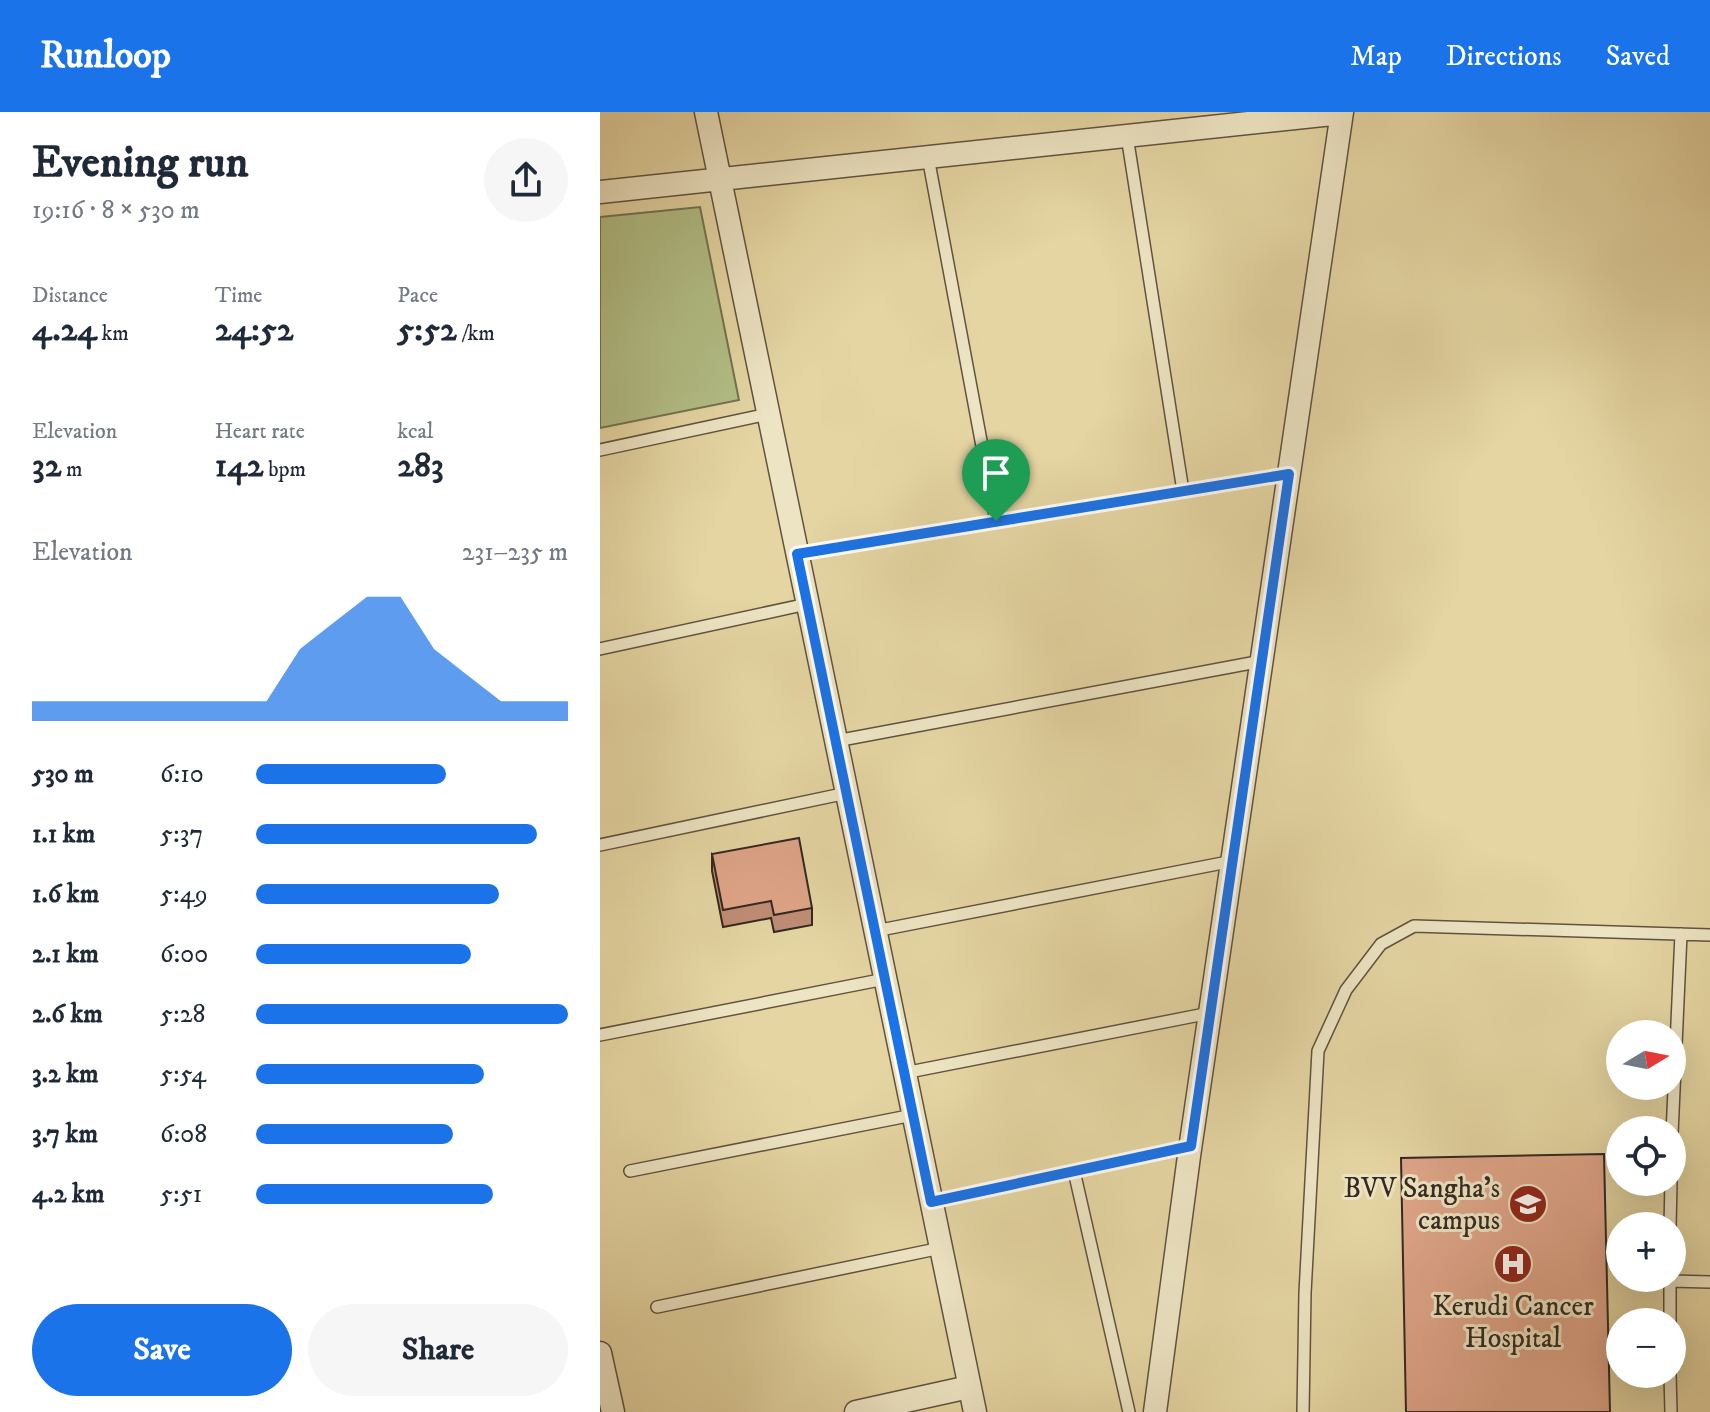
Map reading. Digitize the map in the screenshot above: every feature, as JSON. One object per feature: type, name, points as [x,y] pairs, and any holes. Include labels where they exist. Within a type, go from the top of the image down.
[{"type":"street","points":[[706,112],[975,1412]]},
{"type":"street","points":[[600,192],[1342,112],[1155,1412]]},
{"type":"street","points":[[600,1353],[613,1412]]},
{"type":"street","points":[[856,1412],[969,1387]]},
{"type":"lane","points":[[1127,136],[1183,491]]},
{"type":"lane","points":[[928,157],[996,521]]},
{"type":"lane","points":[[600,450],[768,414]]},
{"type":"lane","points":[[797,554],[1289,474]]},
{"type":"lane","points":[[600,649],[807,604]]},
{"type":"lane","points":[[836,741],[1262,661]]},
{"type":"lane","points":[[600,845],[847,793]]},
{"type":"lane","points":[[875,931],[1233,861]]},
{"type":"lane","points":[[1303,1412],[1305,1293],[1318,1051],[1346,990],[1381,944],[1414,926],[1710,935]]},
{"type":"lane","points":[[1673,1116],[1681,934]]},
{"type":"lane","points":[[600,1035],[885,979]]},
{"type":"lane","points":[[904,1073],[1210,1013]]},
{"type":"lane","points":[[630,1171],[913,1115]]},
{"type":"lane","points":[[931,1202],[1191,1146]]},
{"type":"lane","points":[[1074,1171],[1129,1412]]},
{"type":"lane","points":[[657,1307],[941,1248]]},
{"type":"lane","points":[[1686,1280],[1710,1282]]},
{"type":"lane","points":[[1670,1388],[1671,1412]]},
{"type":"green space","points":[[700,207],[739,400],[600,428],[600,217]]},
{"type":"building","points":[[799,838],[812,908],[774,915],[771,901],[723,910],[712,854]]},
{"type":"building","points":[[1604,1154],[1606,1388],[1609,1388],[1610,1412],[1406,1412],[1401,1158]]},
{"type":"place","name":"BVV Sangha's campus","points":[[1528,1204]]},
{"type":"place","name":"Kerudi Cancer Hospital","points":[[1513,1264]]},
{"type":"route","points":[[1289,474],[1191,1146],[931,1202],[797,554],[996,521],[1289,474]]}]
